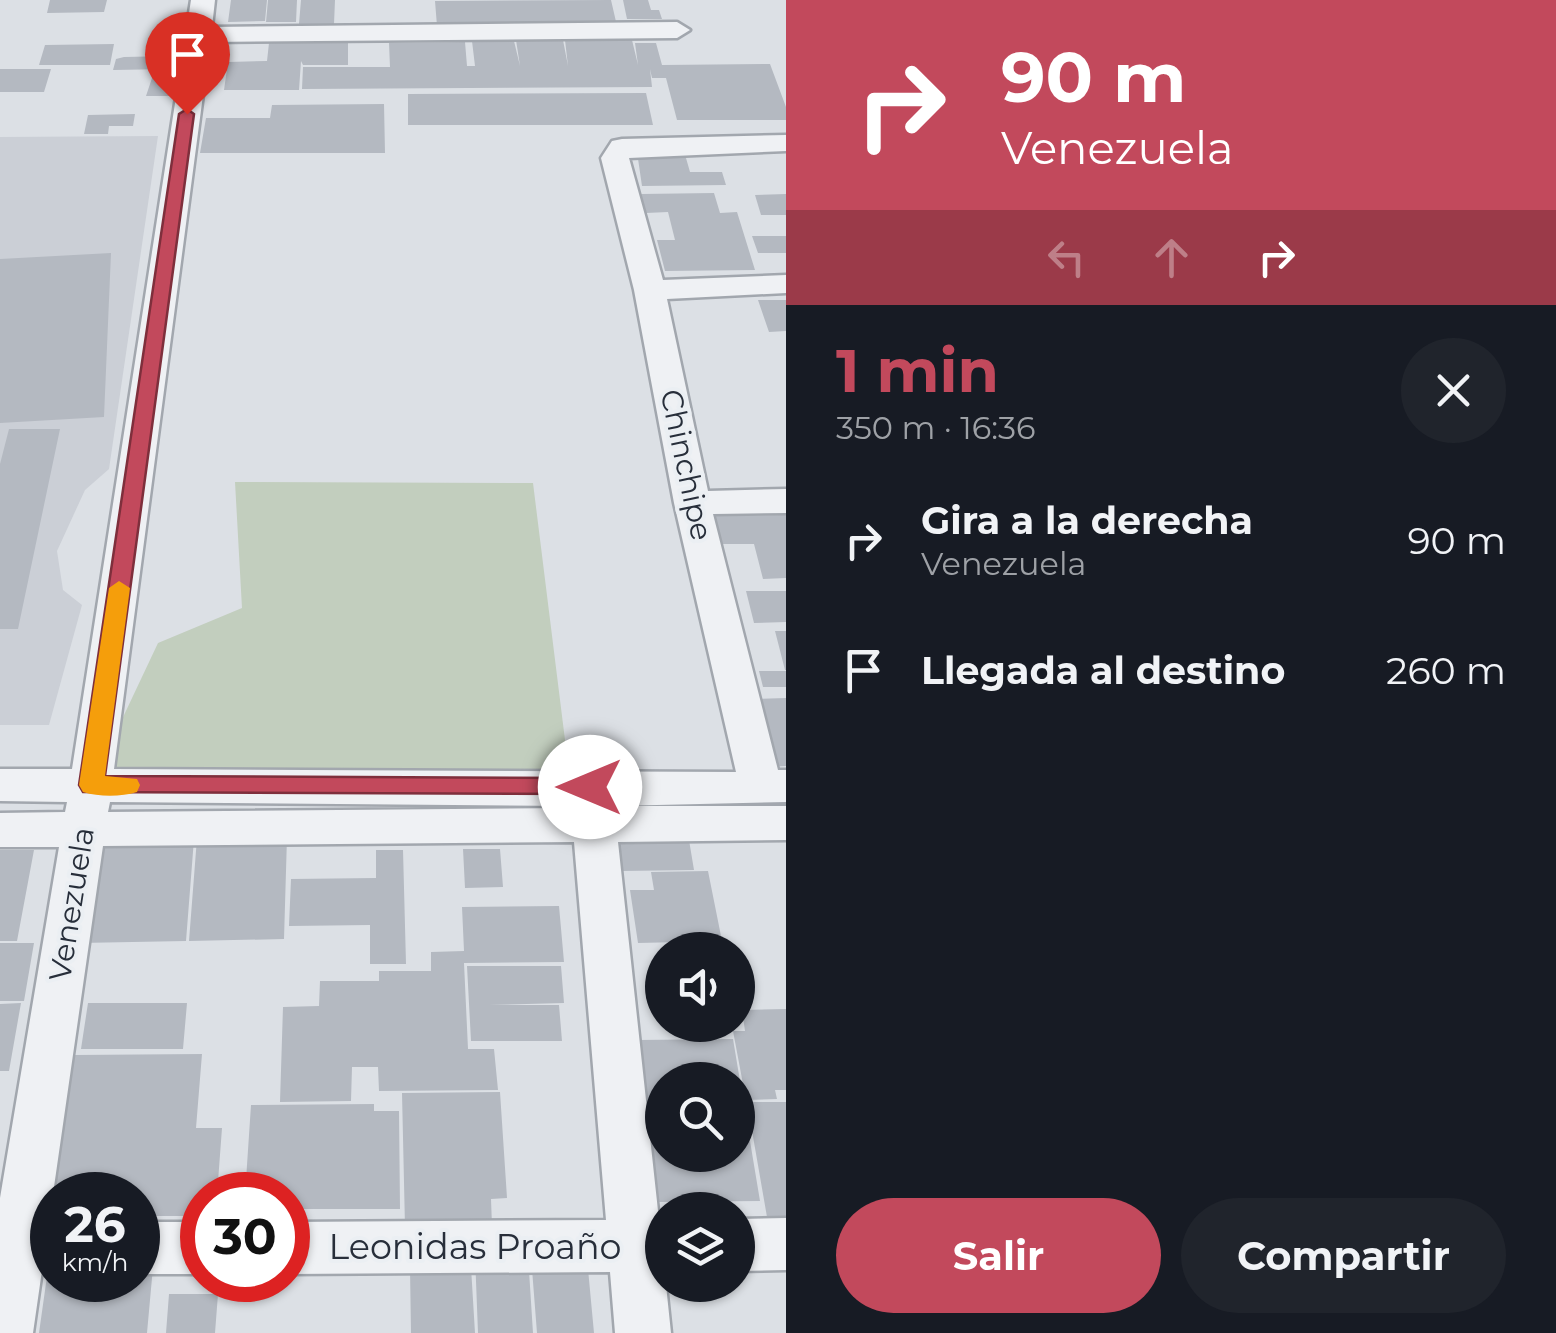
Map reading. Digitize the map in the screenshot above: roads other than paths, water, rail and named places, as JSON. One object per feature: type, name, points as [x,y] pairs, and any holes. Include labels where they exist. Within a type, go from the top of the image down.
[{"type":"street","name":"Venezuela","points":[[6,1333],[23,1249],[204,0]]},
{"type":"street","points":[[198,35],[677,30]]},
{"type":"street","name":"Chinchipe","points":[[766,772],[692,503],[650,290],[615,158],[622,147],[786,142]]},
{"type":"street","points":[[650,290],[786,284]]},
{"type":"street","points":[[692,503],[786,500]]},
{"type":"street","points":[[592,806],[705,790],[766,772]]},
{"type":"street","points":[[0,785],[87,808]]},
{"type":"street","points":[[592,806],[645,1222]]},
{"type":"street","points":[[0,830],[87,808],[592,806],[786,823]]},
{"type":"street","points":[[755,1244],[786,1244]]},
{"type":"street","name":"Leonidas Proaño","points":[[310,1248],[645,1246]]},
{"type":"street","points":[[643,1333],[645,1298]]}]
